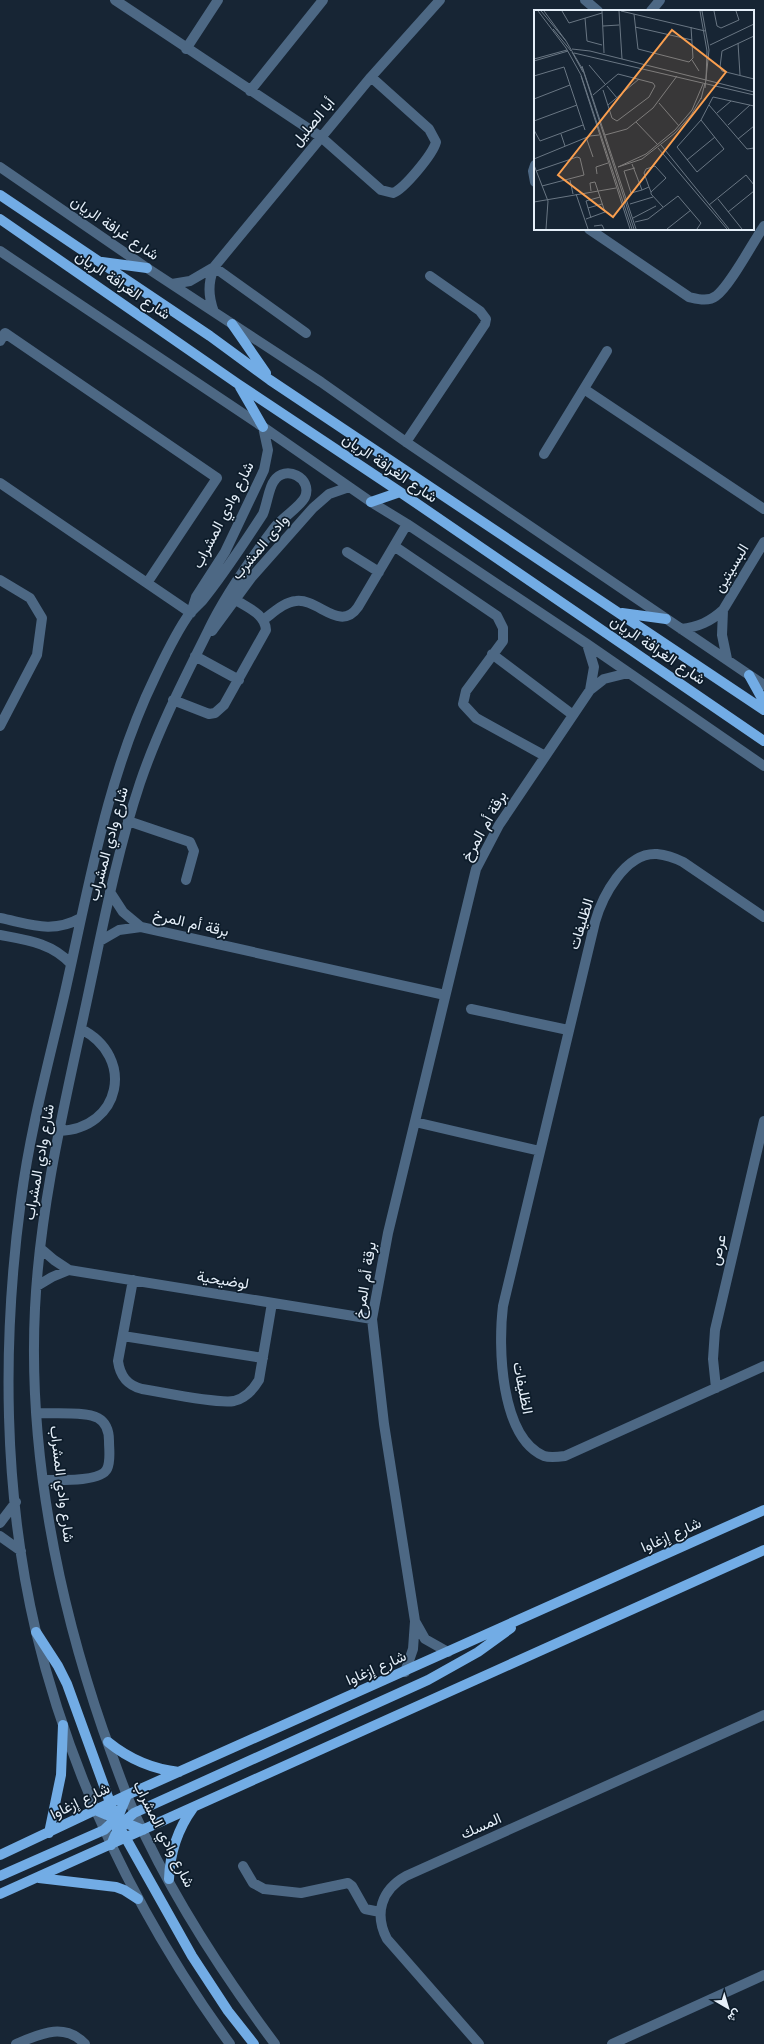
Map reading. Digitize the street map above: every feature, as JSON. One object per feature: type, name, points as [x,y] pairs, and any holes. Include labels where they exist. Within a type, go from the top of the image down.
[{"type":"main road","name":"شارع الغرافة الريان","points":[[0,194],[210,336],[270,380],[764,710]]},
{"type":"main road","name":"شارع الغرافة الريان","points":[[0,219],[238,384],[400,492],[764,741]]},
{"type":"main road","points":[[99,261],[147,268]]},
{"type":"main road","points":[[232,324],[270,380]]},
{"type":"main road","points":[[238,384],[263,427]]},
{"type":"main road","points":[[371,502],[400,492]]},
{"type":"main road","points":[[619,612],[666,619]]},
{"type":"main road","points":[[749,675],[764,702]]},
{"type":"main road","name":"شارع إزغاوا","points":[[0,1855],[127,1795],[405,1672],[764,1510]]},
{"type":"main road","points":[[0,1894],[764,1550]]},
{"type":"main road","points":[[0,1876],[104,1830],[134,1813],[428,1680],[478,1652],[524,1618]]},
{"type":"main road","points":[[36,1632],[58,1666],[67,1684],[110,1803],[126,1838],[192,1956],[228,2011],[254,2044]]},
{"type":"main road","points":[[49,1833],[61,1776],[63,1725]]},
{"type":"main road","points":[[108,1742],[129,1758],[141,1763],[161,1769],[181,1772]]},
{"type":"main road","points":[[111,1845],[127,1795]]},
{"type":"main road","points":[[169,1879],[169,1866],[175,1841],[186,1818],[194,1807]]},
{"type":"main road","points":[[95,1810],[119,1822],[142,1830]]},
{"type":"main road","points":[[37,1878],[116,1887],[138,1899]]},
{"type":"street","points":[[115,0],[186,49],[321,136],[380,190],[388,193],[400,189],[433,151],[436,142],[429,129],[371,77]]},
{"type":"street","points":[[186,49],[218,0]]},
{"type":"street","points":[[250,91],[323,0]]},
{"type":"street","name":"أبا الصليل","points":[[172,284],[190,281],[214,266],[371,77],[440,0]]},
{"type":"street","points":[[585,0],[597,10]]},
{"type":"street","points":[[652,10],[660,0]]},
{"type":"street","name":"شارع غرافة الريان","points":[[0,167],[214,312]]},
{"type":"street","points":[[590,230],[689,297],[702,300],[715,297],[725,288],[764,226]]},
{"type":"street","points":[[0,251],[263,427],[371,502],[407,524],[587,644],[764,766]]},
{"type":"street","points":[[214,266],[306,333]]},
{"type":"street","name":"أبا الصليل","points":[[214,266],[209,285],[210,303],[214,312]]},
{"type":"street","points":[[406,442],[485,324],[484,315],[480,311],[430,276]]},
{"type":"street","name":"شارع الغرافة الريان","points":[[214,312],[322,382],[406,442],[764,685]]},
{"type":"street","points":[[2,335],[216,478],[147,583]]},
{"type":"street","points":[[544,454],[607,351]]},
{"type":"street","points":[[584,389],[764,509]]},
{"type":"street","name":"شارع وادي المشراب","points":[[191,613],[196,597],[225,552],[264,470],[268,450],[263,427]]},
{"type":"street","name":"شارع وادي المشراب","points":[[230,2044],[185,1979],[138,1899],[95,1810],[63,1725],[36,1632],[21,1551],[10,1427],[9,1372],[14,1265],[26,1160],[81,918],[114,783],[126,747],[155,676],[191,613],[206,595],[263,514],[267,505],[273,481],[283,474],[295,474],[300,477],[306,488],[304,500],[288,513],[273,530],[221,606],[173,700],[141,779],[128,821],[110,892],[48,1185],[40,1248],[35,1314],[38,1413],[44,1480],[52,1535],[68,1612],[80,1658],[127,1795],[142,1830],[226,1976],[275,2044]]},
{"type":"street","points":[[0,482],[191,613]]},
{"type":"street","name":"وادى المشرب","points":[[203,640],[221,621],[268,558],[320,500],[339,489],[349,487]]},
{"type":"street","points":[[264,620],[287,603],[295,600],[312,604],[335,616],[346,617],[355,612],[407,524]]},
{"type":"street","name":"البسيتين","points":[[681,628],[704,624],[714,618],[722,610],[764,542]]},
{"type":"street","points":[[394,546],[498,616],[504,634],[503,640],[466,691],[463,704],[476,718],[545,756]]},
{"type":"street","points":[[347,552],[379,572]]},
{"type":"street","points":[[0,580],[30,598],[42,618],[37,655],[0,726]]},
{"type":"street","points":[[173,700],[203,713],[215,713],[224,705],[264,635],[266,625],[264,620],[236,600]]},
{"type":"street","name":"البسيتين","points":[[722,610],[722,635],[727,659]]},
{"type":"street","name":"برقة أم المرخ","points":[[587,644],[594,667],[590,690]]},
{"type":"street","points":[[492,654],[573,715]]},
{"type":"street","points":[[195,656],[239,680]]},
{"type":"street","name":"برقة أم المرخ","points":[[405,1672],[413,1649],[415,1621],[384,1424],[372,1319],[388,1233],[476,869],[498,825],[590,690],[604,679],[628,673]]},
{"type":"street","points":[[128,821],[190,842],[194,851],[186,880]]},
{"type":"street","name":"الظليفات","points":[[764,917],[683,862],[671,856],[656,854],[642,857],[618,876],[607,891],[599,907],[568,1030],[503,1306],[501,1323],[501,1342],[507,1401],[516,1427],[525,1442],[544,1456],[565,1456],[764,1366]]},
{"type":"street","name":"برقة أم المرخ","points":[[110,892],[123,912],[141,927]]},
{"type":"street","points":[[0,918],[50,928],[66,926],[81,918]]},
{"type":"street","name":"برقة أم المرخ","points":[[100,941],[119,930],[141,927],[445,995]]},
{"type":"street","points":[[0,934],[47,946],[60,953],[71,964]]},
{"type":"street","points":[[471,1009],[568,1030]]},
{"type":"street","points":[[59,1131],[71,1131],[90,1124],[104,1111],[113,1093],[115,1074],[110,1055],[98,1040],[80,1029]]},
{"type":"street","name":"عرص","points":[[716,1388],[713,1359],[715,1330],[764,1121]]},
{"type":"street","points":[[415,1122],[540,1151]]},
{"type":"street","name":"لوضيحية","points":[[40,1248],[69,1270],[372,1319]]},
{"type":"street","points":[[37,1286],[52,1277],[69,1270]]},
{"type":"street","points":[[133,1280],[118,1361],[121,1374],[125,1380],[136,1387],[180,1395],[226,1402],[242,1398],[255,1387],[259,1380],[272,1303]]},
{"type":"street","points":[[123,1336],[263,1358]]},
{"type":"street","points":[[38,1413],[92,1415],[106,1425],[109,1436],[109,1464],[103,1474],[94,1478],[44,1480]]},
{"type":"street","points":[[0,1523],[16,1502]]},
{"type":"street","points":[[0,1536],[21,1551]]},
{"type":"street","name":"برقة أم المرخ","points":[[415,1621],[425,1639],[448,1652]]},
{"type":"street","name":"المسك","points":[[479,2044],[387,1939],[381,1926],[380,1912],[385,1894],[394,1884],[406,1876],[764,1715]]},
{"type":"street","points":[[243,1866],[253,1883],[264,1889],[301,1893],[348,1883],[352,1886],[364,1909],[380,1912]]},
{"type":"street","points":[[612,2044],[764,1975]]},
{"type":"street","points":[[16,2044],[52,2031],[68,2032],[85,2044]]}]
